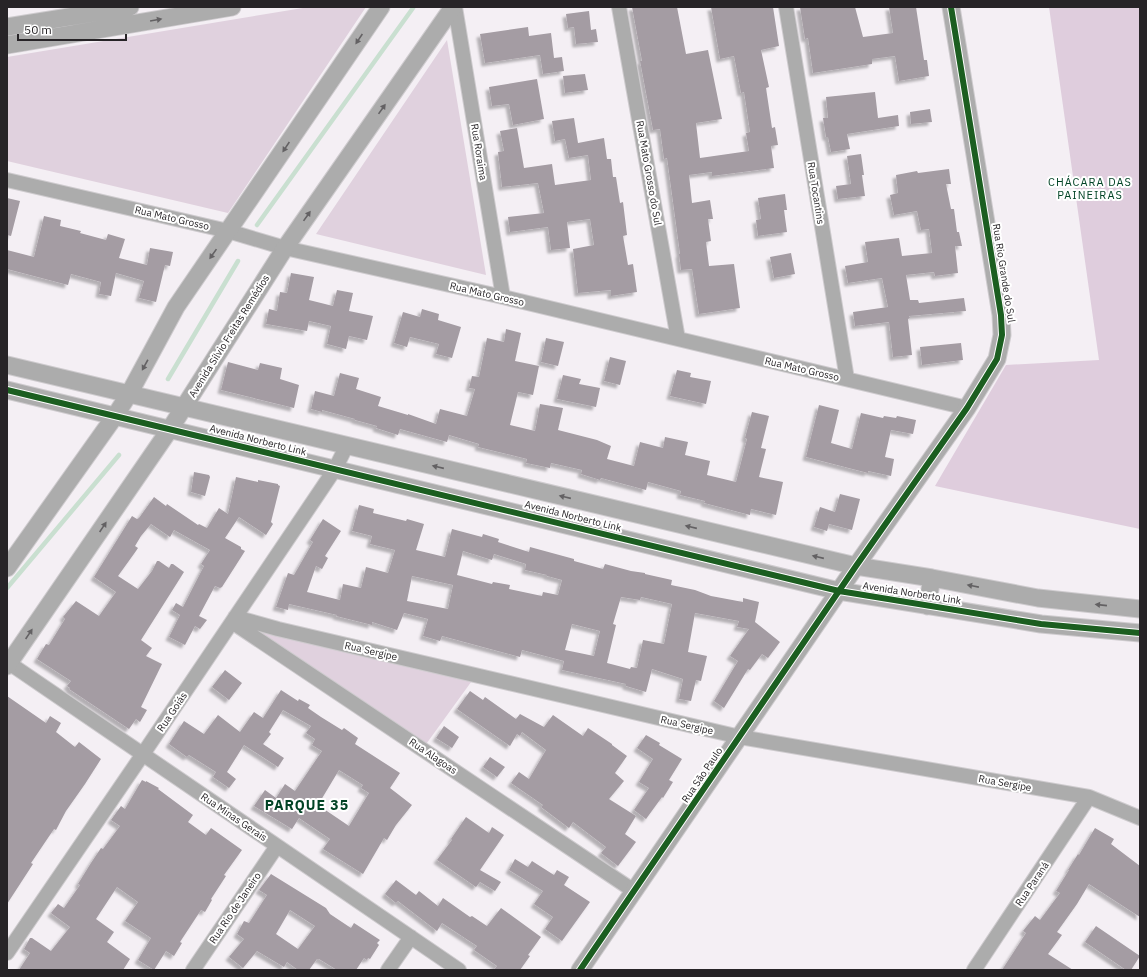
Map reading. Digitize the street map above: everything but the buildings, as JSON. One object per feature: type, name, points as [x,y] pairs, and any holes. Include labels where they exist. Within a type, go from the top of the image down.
[{"type":"street","points":[[7,27],[130,7]]},
{"type":"street","points":[[7,45],[232,7]]},
{"type":"street","points":[[8,564],[115,416],[129,394],[176,308],[381,7]]},
{"type":"street","name":"Avenida Sílvio Freitas Remédios","points":[[8,665],[170,429],[285,248],[454,7]]},
{"type":"street","name":"Rua Roraima","points":[[454,7],[503,298]]},
{"type":"street","name":"Rua Mato Grosso do Sul","points":[[619,7],[678,339]]},
{"type":"street","name":"Rua Tocantins","points":[[786,7],[847,379]]},
{"type":"street","name":"Rua Rio Grande do Sul","points":[[839,591],[967,408],[997,358],[1002,335],[1001,315],[951,7]]},
{"type":"street","name":"Rua Mato Grosso","points":[[7,180],[228,231],[285,248],[967,408]]},
{"type":"street","name":"Avenida Norberto Link","points":[[7,365],[856,566],[932,578],[1038,598],[1140,609]]},
{"type":"street","name":"Avenida Norberto Link","points":[[7,390],[839,591],[1041,624],[1140,633]]},
{"type":"street","name":"Rua Goiás","points":[[7,953],[335,469],[347,445]]},
{"type":"street","points":[[576,527],[584,501]]},
{"type":"street","points":[[927,606],[932,578]]},
{"type":"street","name":"Rua São Paulo","points":[[580,970],[839,591]]},
{"type":"street","name":"Rua Sergipe","points":[[233,619],[740,737],[1090,798],[1140,818]]},
{"type":"street","name":"Rua Alagoas","points":[[233,619],[634,891]]},
{"type":"street","name":"Rua Minas Gerais","points":[[8,665],[143,754],[459,970]]},
{"type":"street","name":"Rua Paraná","points":[[974,970],[1090,798]]},
{"type":"street","name":"Rua Rio de Janeiro","points":[[193,970],[277,846]]},
{"type":"street","points":[[388,970],[410,937]]},
{"type":"shaded area","points":[[309,7],[366,7],[228,213],[7,161],[7,57]]},
{"type":"shaded area","points":[[1049,7],[1140,7],[1140,529],[935,486],[1006,365],[1099,360]]},
{"type":"shaded area","points":[[447,40],[486,275],[316,234]]},
{"type":"shaded area","points":[[245,627],[474,678],[424,747]]},
{"type":"waterway","points":[[257,225],[413,8]]},
{"type":"waterway","points":[[168,379],[238,261]]},
{"type":"waterway","points":[[7,588],[119,455]]},
{"type":"cycle path","points":[[580,970],[856,566],[967,408],[997,359],[1002,335],[1001,315],[951,7]]},
{"type":"cycle path","points":[[7,390],[839,591],[1041,624],[1140,633]]},
{"type":"district","name":"CHÁCARA DAS PAINEIRAS","points":[[1090,188]]},
{"type":"district","name":"PARQUE 35","points":[[307,805]]}]
